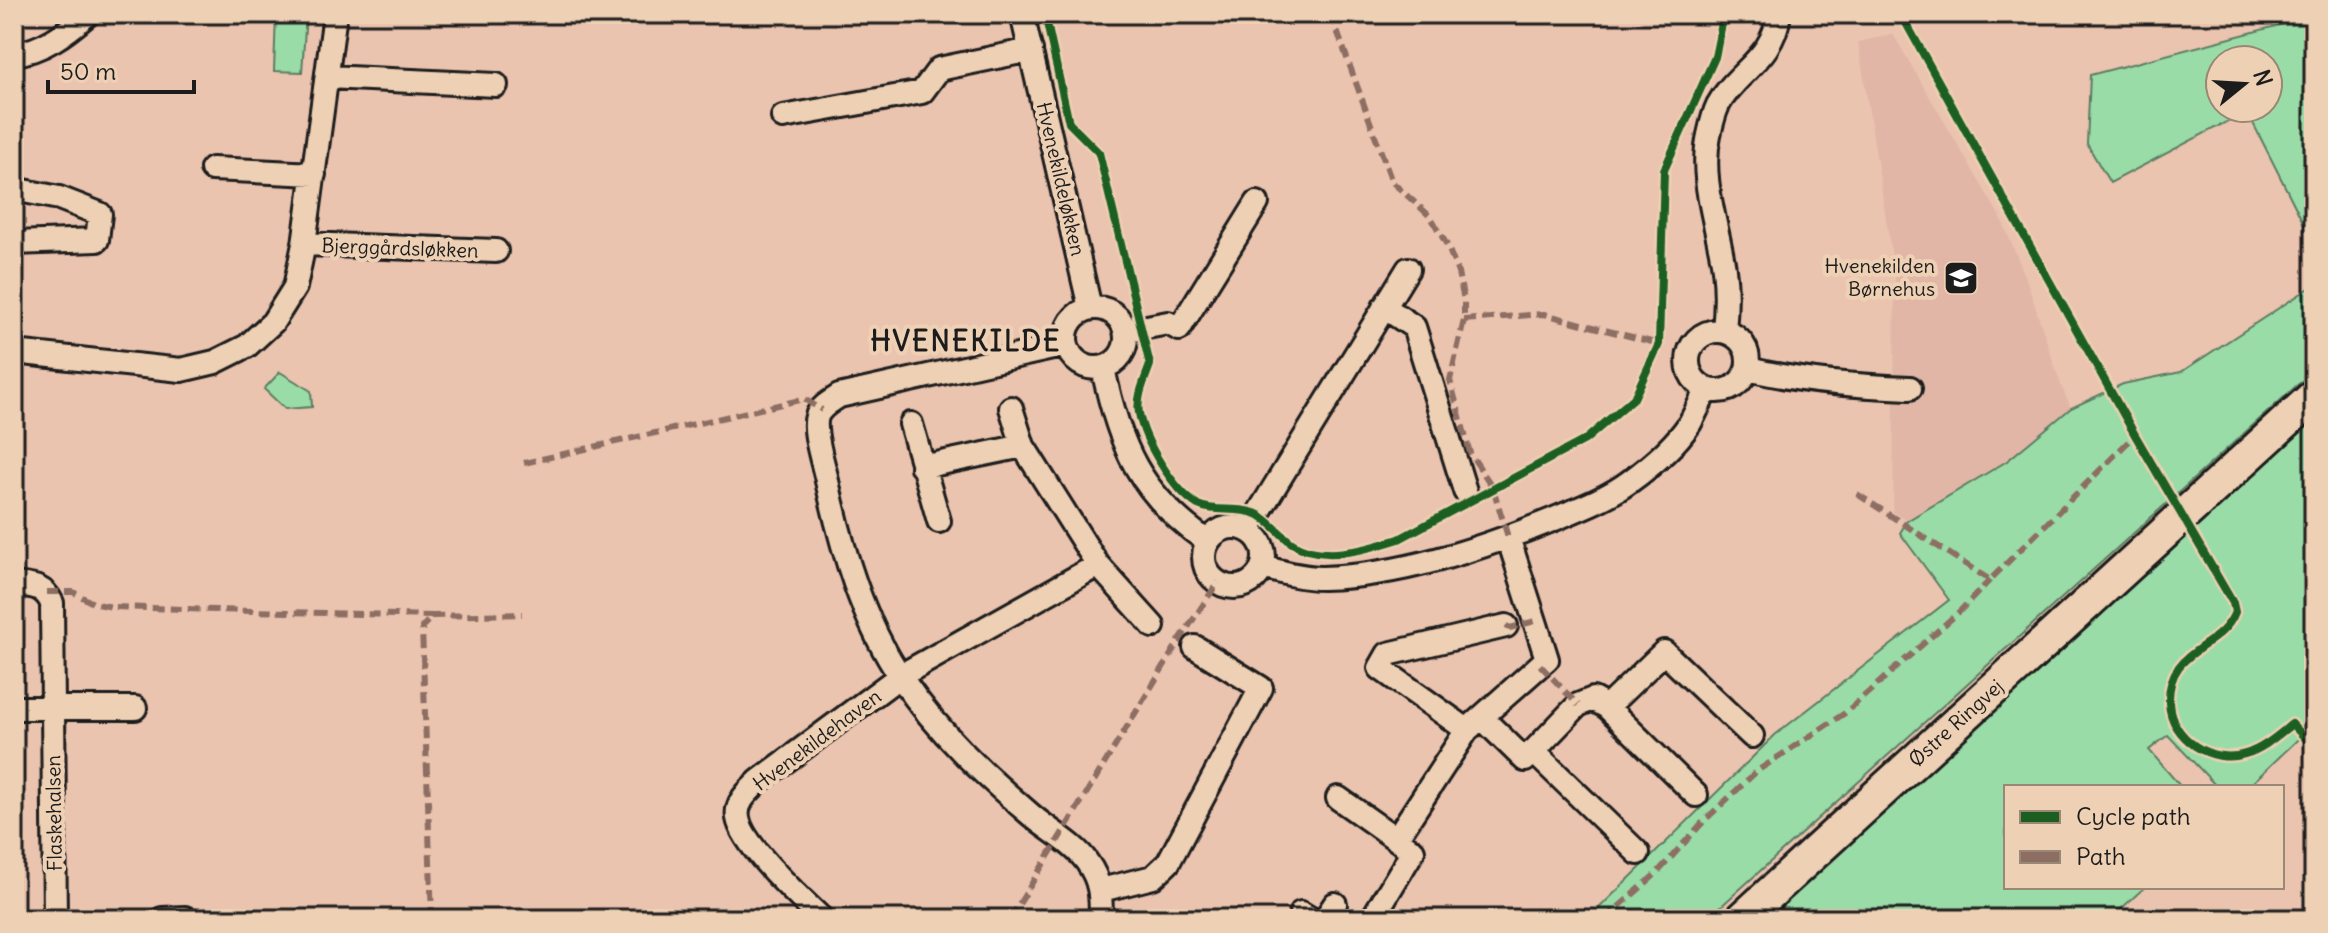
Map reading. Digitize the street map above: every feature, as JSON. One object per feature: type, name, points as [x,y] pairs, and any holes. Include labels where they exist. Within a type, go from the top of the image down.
[{"type":"main road","name":"Østre Ringvej","points":[[1742,919],[2314,396]]},
{"type":"street","points":[[14,54],[62,37],[88,14]]},
{"type":"street","name":"Bjerggårdsløkken","points":[[14,352],[181,370],[215,362],[247,346],[273,322],[295,287],[304,244],[335,14]]},
{"type":"street","name":"Hvenekildeløkken","points":[[1022,14],[1090,308]]},
{"type":"street","points":[[1724,331],[1727,308],[1725,272],[1707,174],[1708,136],[1718,106],[1768,46],[1779,14]]},
{"type":"street","points":[[783,117],[922,92],[939,69],[1031,50]]},
{"type":"street","points":[[327,77],[496,85]]},
{"type":"street","points":[[212,169],[314,174]]},
{"type":"street","points":[[14,189],[59,198],[100,214],[97,240],[14,243]]},
{"type":"street","points":[[1126,331],[1168,323],[1179,329],[1257,203]]},
{"type":"street","name":"Bjerggårdsløkken","points":[[304,244],[496,251]]},
{"type":"street","points":[[1248,530],[1408,269]]},
{"type":"street","points":[[1384,307],[1414,327],[1465,491]]},
{"type":"street","points":[[1090,308],[1116,315],[1126,331],[1126,341],[1119,358],[1103,368],[1093,369],[1076,361],[1066,345],[1068,326],[1081,311],[1090,308]]},
{"type":"street","points":[[1724,331],[1744,345],[1748,369],[1742,381],[1732,389],[1719,392],[1706,390],[1690,375],[1689,353],[1693,343],[1702,335],[1724,331]]},
{"type":"street","name":"Hvenekildehaven","points":[[1066,345],[839,396],[826,404],[817,416],[817,434],[848,562],[863,604],[900,676],[932,719],[976,767],[1087,860],[1101,890],[1101,919]]},
{"type":"street","points":[[1103,368],[1121,438],[1137,471],[1160,501],[1187,528],[1208,542]]},
{"type":"street","points":[[1748,369],[1845,384],[1910,388]]},
{"type":"street","points":[[1262,567],[1318,578],[1356,576],[1428,561],[1508,537],[1590,505],[1627,484],[1664,453],[1689,423],[1706,390]]},
{"type":"street","points":[[1011,408],[1023,446],[1098,565],[1153,626]]},
{"type":"street","points":[[911,424],[939,521]]},
{"type":"street","points":[[922,467],[1023,446]]},
{"type":"street","points":[[1240,527],[1248,530],[1260,542],[1264,559],[1262,567],[1258,575],[1244,585],[1226,586],[1211,576],[1206,568],[1204,559],[1208,542],[1221,529],[1240,527]]},
{"type":"street","points":[[1396,839],[1474,724],[1547,659],[1508,537]]},
{"type":"street","name":"Hvenekildehaven","points":[[822,919],[791,890],[748,840],[737,817],[741,799],[759,781],[900,676],[1098,565]]},
{"type":"street","name":"Flaskehalsen","points":[[14,584],[39,587],[47,592],[52,603],[55,919]]},
{"type":"street","points":[[1506,626],[1388,654],[1380,668],[1474,724],[1525,760],[1578,705],[1593,699],[1607,707],[1696,795]]},
{"type":"street","points":[[1101,890],[1153,877],[1168,863],[1261,688],[1195,647]]},
{"type":"street","points":[[1607,707],[1664,652],[1752,736]]},
{"type":"street","points":[[14,708],[135,708]]},
{"type":"street","points":[[1533,751],[1638,853]]},
{"type":"street","points":[[1338,798],[1413,851],[1372,919]]},
{"type":"street","points":[[162,919],[185,918]]},
{"type":"shaded area","name":"Hvenekilden Børnehus","points":[[1893,34],[2002,220],[2027,281],[2071,408],[2007,461],[1907,521],[1893,512],[1895,276],[1858,42]]},
{"type":"green space","points":[[276,14],[306,14],[302,72],[274,71]]},
{"type":"green space","points":[[2314,16],[2314,244],[2254,124],[2284,124],[2284,44],[2208,44]]},
{"type":"green space","points":[[2204,45],[2204,124],[2222,124],[2110,183],[2087,144],[2090,75]]},
{"type":"green space","points":[[2314,285],[2314,370],[1707,919],[1588,919],[1775,735],[1949,600],[1900,533],[1907,521],[2007,461],[2071,408],[2123,384],[2181,372]]},
{"type":"green space","points":[[280,372],[311,391],[312,407],[285,409],[264,389]]},
{"type":"green space","points":[[2314,420],[2314,724],[2250,785],[2215,785],[2168,735],[2149,750],[2179,785],[2004,785],[2004,889],[2143,889],[2110,919],[1767,919]]},
{"type":"marked path","points":[[1331,14],[1392,182],[1431,217],[1458,273],[1464,300],[1464,320],[1450,380],[1470,453],[1493,488],[1508,537]]},
{"type":"marked path","points":[[1464,320],[1544,314],[1659,344]]},
{"type":"marked path","points":[[524,463],[804,399],[822,410]]},
{"type":"marked path","points":[[1857,494],[1990,580],[2135,435]]},
{"type":"marked path","points":[[1605,919],[1657,873],[1704,821],[1757,771],[1845,713],[1960,611],[1990,580]]},
{"type":"marked path","points":[[1010,919],[1218,582]]},
{"type":"marked path","points":[[47,592],[73,592],[93,603],[112,607],[433,616]]},
{"type":"marked path","points":[[432,919],[422,627],[433,616],[522,614]]},
{"type":"marked path","points":[[1506,626],[1510,628],[1535,621]]},
{"type":"marked path","points":[[1540,665],[1578,705]]},
{"type":"cycle path","points":[[1045,14],[1069,123],[1099,153],[1150,365],[1138,407],[1153,450],[1170,477],[1198,505],[1252,512],[1292,543],[1304,549],[1330,553],[1359,550],[1399,539],[1585,440],[1634,398],[1659,344],[1664,170],[1715,57],[1724,14]]},
{"type":"cycle path","points":[[1901,14],[2135,435],[2233,603],[2235,612],[2228,625],[2176,671],[2169,703],[2177,728],[2195,746],[2219,756],[2232,756],[2258,749],[2292,724],[2314,752]]},
{"type":"place","name":"Hvenekilden Børnehus","points":[[1961,278]]},
{"type":"district","name":"HVENEKILDE","points":[[966,341]]}]
